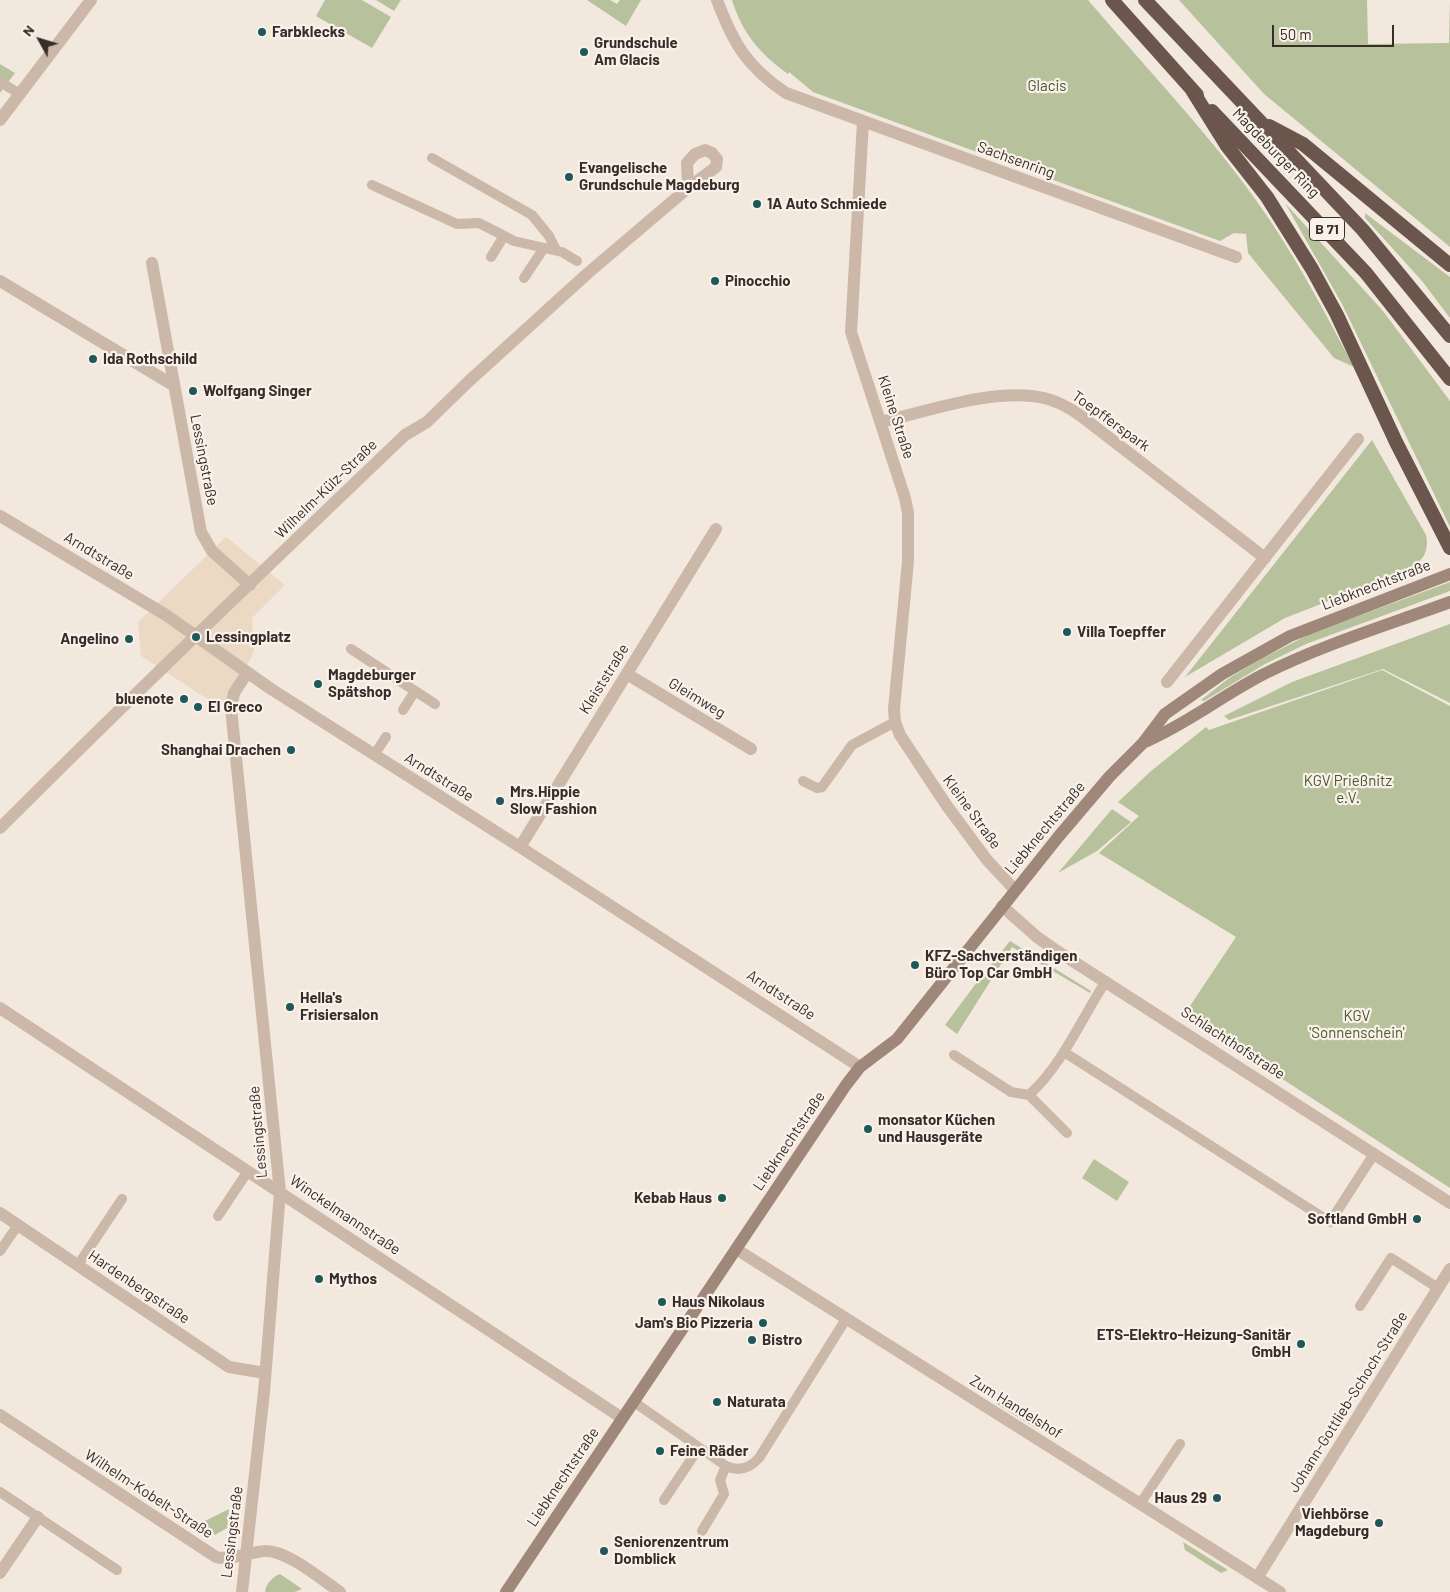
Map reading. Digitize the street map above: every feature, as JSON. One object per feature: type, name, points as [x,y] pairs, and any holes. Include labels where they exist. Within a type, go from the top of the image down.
[{"type":"highway","name":"Magdeburger Ring","points":[[1112,0],[1192,90],[1344,247],[1404,318],[1450,379]]},
{"type":"highway","name":"Magdeburger Ring","points":[[1145,0],[1363,230],[1450,336]]},
{"type":"highway","points":[[1192,90],[1227,146],[1272,204],[1321,284],[1396,442],[1450,548]]},
{"type":"highway","points":[[1258,120],[1303,144],[1450,265]]},
{"type":"main road","name":"Liebknechtstraße","points":[[506,1592],[837,1098],[860,1067],[897,1039],[1015,890],[1110,776],[1143,743],[1171,710],[1217,677],[1272,645],[1307,628],[1450,574]]},
{"type":"main road","name":"Liebknechtstraße","points":[[1143,743],[1174,729],[1214,702],[1300,657],[1450,602]]},
{"type":"street","points":[[0,120],[91,0]]},
{"type":"street","name":"Sachsenring","points":[[717,0],[730,34],[748,61],[762,76],[786,93],[1236,257]]},
{"type":"street","name":"Kleine Straße","points":[[863,122],[851,328],[906,498],[909,522],[908,561],[894,710],[895,722],[903,741],[972,841],[1015,890]]},
{"type":"street","name":"Wilhelm-Külz-Straße","points":[[0,828],[194,635],[250,585],[405,435],[427,422],[468,382],[593,269],[688,188]]},
{"type":"street","name":"Lessingstraße","points":[[152,263],[203,537],[212,550],[250,585]]},
{"type":"street","points":[[0,282],[173,384]]},
{"type":"street","name":"Toepfferspark","points":[[881,422],[988,398],[1017,395],[1045,398],[1062,404],[1082,416],[1264,558]]},
{"type":"street","points":[[1167,682],[1358,439]]},
{"type":"street","name":"Arndtstraße","points":[[0,516],[156,609],[247,673],[860,1067]]},
{"type":"street","name":"Kleiststraße","points":[[520,847],[716,529]]},
{"type":"street","name":"Lessingstraße","points":[[242,1592],[265,1373],[280,1192],[231,708],[235,691],[247,673]]},
{"type":"street","name":"Gleimweg","points":[[627,674],[751,749]]},
{"type":"street","name":"Schlachthofstraße","points":[[1002,906],[1037,937],[1450,1203]]},
{"type":"street","name":"Winckelmannstraße","points":[[0,1008],[622,1418]]},
{"type":"street","name":"Hardenbergstraße","points":[[0,1213],[229,1367],[265,1373]]},
{"type":"street","name":"Zum Handelshof","points":[[736,1249],[1280,1592]]},
{"type":"street","name":"Johann-Gottlieb-Schoch-Straße","points":[[1257,1578],[1450,1269]]},
{"type":"street","name":"Wilhelm-Kobelt-Straße","points":[[0,1415],[214,1556],[226,1559],[247,1553],[267,1551],[281,1554],[340,1592]]},
{"type":"street","points":[[0,1573],[38,1517]]},
{"type":"lane","points":[[0,82],[20,94]]},
{"type":"lane","points":[[432,158],[532,214],[549,236],[556,250]]},
{"type":"lane","points":[[372,185],[457,224],[478,222],[516,242],[556,250],[568,254],[577,261]]},
{"type":"lane","points":[[491,258],[504,236]]},
{"type":"lane","points":[[524,278],[544,248]]},
{"type":"lane","points":[[352,649],[435,704]]},
{"type":"lane","points":[[403,710],[415,692]]},
{"type":"lane","points":[[803,781],[822,787],[852,745],[895,722]]},
{"type":"lane","points":[[374,754],[386,737]]},
{"type":"lane","points":[[1029,1095],[1043,1082],[1064,1052],[1106,981]]},
{"type":"lane","points":[[1064,1052],[1330,1222],[1374,1154]]},
{"type":"lane","points":[[954,1055],[1011,1092],[1029,1095],[1067,1133]]},
{"type":"lane","points":[[218,1216],[248,1171]]},
{"type":"lane","points":[[78,1265],[122,1199]]},
{"type":"lane","points":[[0,1251],[18,1226]]},
{"type":"lane","points":[[1360,1306],[1390,1258],[1438,1288]]},
{"type":"lane","points":[[634,1402],[698,1449],[726,1466],[743,1468],[758,1460],[846,1319]]},
{"type":"lane","points":[[1140,1504],[1180,1444]]},
{"type":"lane","points":[[664,1500],[698,1449]]},
{"type":"lane","points":[[702,1531],[725,1493],[720,1480],[726,1466]]},
{"type":"lane","points":[[0,1492],[117,1570]]},
{"type":"green space","points":[[325,0],[362,0],[391,17],[372,48],[316,16]]},
{"type":"green space","points":[[376,0],[401,0],[394,11]]},
{"type":"green space","points":[[587,0],[610,0],[617,4],[620,0],[641,0],[626,26]]},
{"type":"green space","name":"Glacis","points":[[732,0],[1088,0],[1218,150],[1258,203],[1297,263],[1354,367],[1334,358],[1248,253],[1246,234],[1234,233],[1220,241],[813,92],[789,72],[788,74],[769,59],[753,42],[741,23]]},
{"type":"green space","points":[[1179,0],[1367,0],[1368,44],[1449,43],[1450,0],[1450,247],[1264,94]]},
{"type":"green space","points":[[0,64],[15,73],[0,93]]},
{"type":"green space","points":[[1285,203],[1383,311],[1450,401],[1450,527],[1342,304]]},
{"type":"green space","points":[[1365,213],[1450,277],[1450,318],[1422,281],[1365,218]]},
{"type":"green space","points":[[1372,440],[1426,535],[1427,547],[1420,561],[1406,571],[1285,618],[1185,677]]},
{"type":"green space","points":[[1450,582],[1450,591],[1306,644],[1265,664],[1204,701],[1201,700],[1229,678],[1310,634]]},
{"type":"green space","points":[[1450,624],[1450,703],[1383,669],[1229,720],[1224,716],[1292,682]]},
{"type":"green space","points":[[1382,670],[1450,706],[1450,1188],[1184,1015],[1236,937],[1099,853],[1139,816],[1118,802],[1151,771],[1206,727],[1209,730]]},
{"type":"green space","points":[[1112,809],[1131,822],[1097,851],[1058,873]]},
{"type":"green space","points":[[1010,941],[1091,991],[1090,993],[1012,947],[957,1034],[945,1025],[983,974],[989,977],[993,971],[989,967]]},
{"type":"green space","points":[[1094,1159],[1129,1182],[1117,1201],[1082,1178]]},
{"type":"green space","points":[[995,1399],[1043,1428],[1037,1429],[997,1404]]},
{"type":"green space","points":[[229,1509],[227,1528],[215,1535],[199,1524]]},
{"type":"green space","points":[[1183,1542],[1228,1570],[1221,1573],[1185,1550]]},
{"type":"green space","points":[[280,1574],[302,1589],[295,1592],[265,1592],[270,1581]]},
{"type":"shaded area","name":"Lessingplatz","points":[[226,537],[285,585],[252,618],[254,652],[223,709],[141,656],[138,622]]},
{"type":"place","name":"Farbklecks","points":[[262,32]]},
{"type":"place","name":"Grundschule Am Glacis","points":[[584,52]]},
{"type":"place","name":"Evangelische Grundschule Magdeburg","points":[[569,177]]},
{"type":"place","name":"1A Auto Schmiede","points":[[757,204]]},
{"type":"place","name":"Pinocchio","points":[[715,281]]},
{"type":"place","name":"Ida Rothschild","points":[[93,359]]},
{"type":"place","name":"Wolfgang Singer","points":[[193,391]]},
{"type":"place","name":"Villa Toepffer","points":[[1067,632]]},
{"type":"place","name":"Lessingplatz","points":[[196,637]]},
{"type":"place","name":"Angelino","points":[[129,639]]},
{"type":"place","name":"Magdeburger Spätshop","points":[[318,684]]},
{"type":"place","name":"bluenote","points":[[184,699]]},
{"type":"place","name":"El Greco","points":[[198,707]]},
{"type":"place","name":"Shanghai Drachen","points":[[291,750]]},
{"type":"place","name":"Mrs.Hippie Slow Fashion","points":[[500,801]]},
{"type":"place","name":"KFZ-Sachverständigen Büro Top Car GmbH","points":[[915,965]]},
{"type":"place","name":"Hella's Frisiersalon","points":[[290,1007]]},
{"type":"place","name":"monsator Küchen und Hausgeräte","points":[[868,1129]]},
{"type":"place","name":"Kebab Haus","points":[[722,1198]]},
{"type":"place","name":"Softland GmbH","points":[[1417,1219]]},
{"type":"place","name":"Mythos","points":[[319,1279]]},
{"type":"place","name":"Haus Nikolaus","points":[[662,1302]]},
{"type":"place","name":"Jam's Bio Pizzeria","points":[[763,1323]]},
{"type":"place","name":"Bistro","points":[[752,1340]]},
{"type":"place","name":"ETS-Elektro-Heizung-Sanitär GmbH","points":[[1301,1344]]},
{"type":"place","name":"Naturata","points":[[717,1402]]},
{"type":"place","name":"Feine Räder","points":[[660,1451]]},
{"type":"place","name":"Haus 29","points":[[1217,1498]]},
{"type":"place","name":"Viehbörse Magdeburg","points":[[1379,1523]]},
{"type":"place","name":"Seniorenzentrum Domblick","points":[[604,1551]]},
{"type":"park label","name":"KGV Prießnitz e.V.","points":[[1348,790]]},
{"type":"park label","name":"KGV 'Sonnenschein'","points":[[1357,1024]]}]
